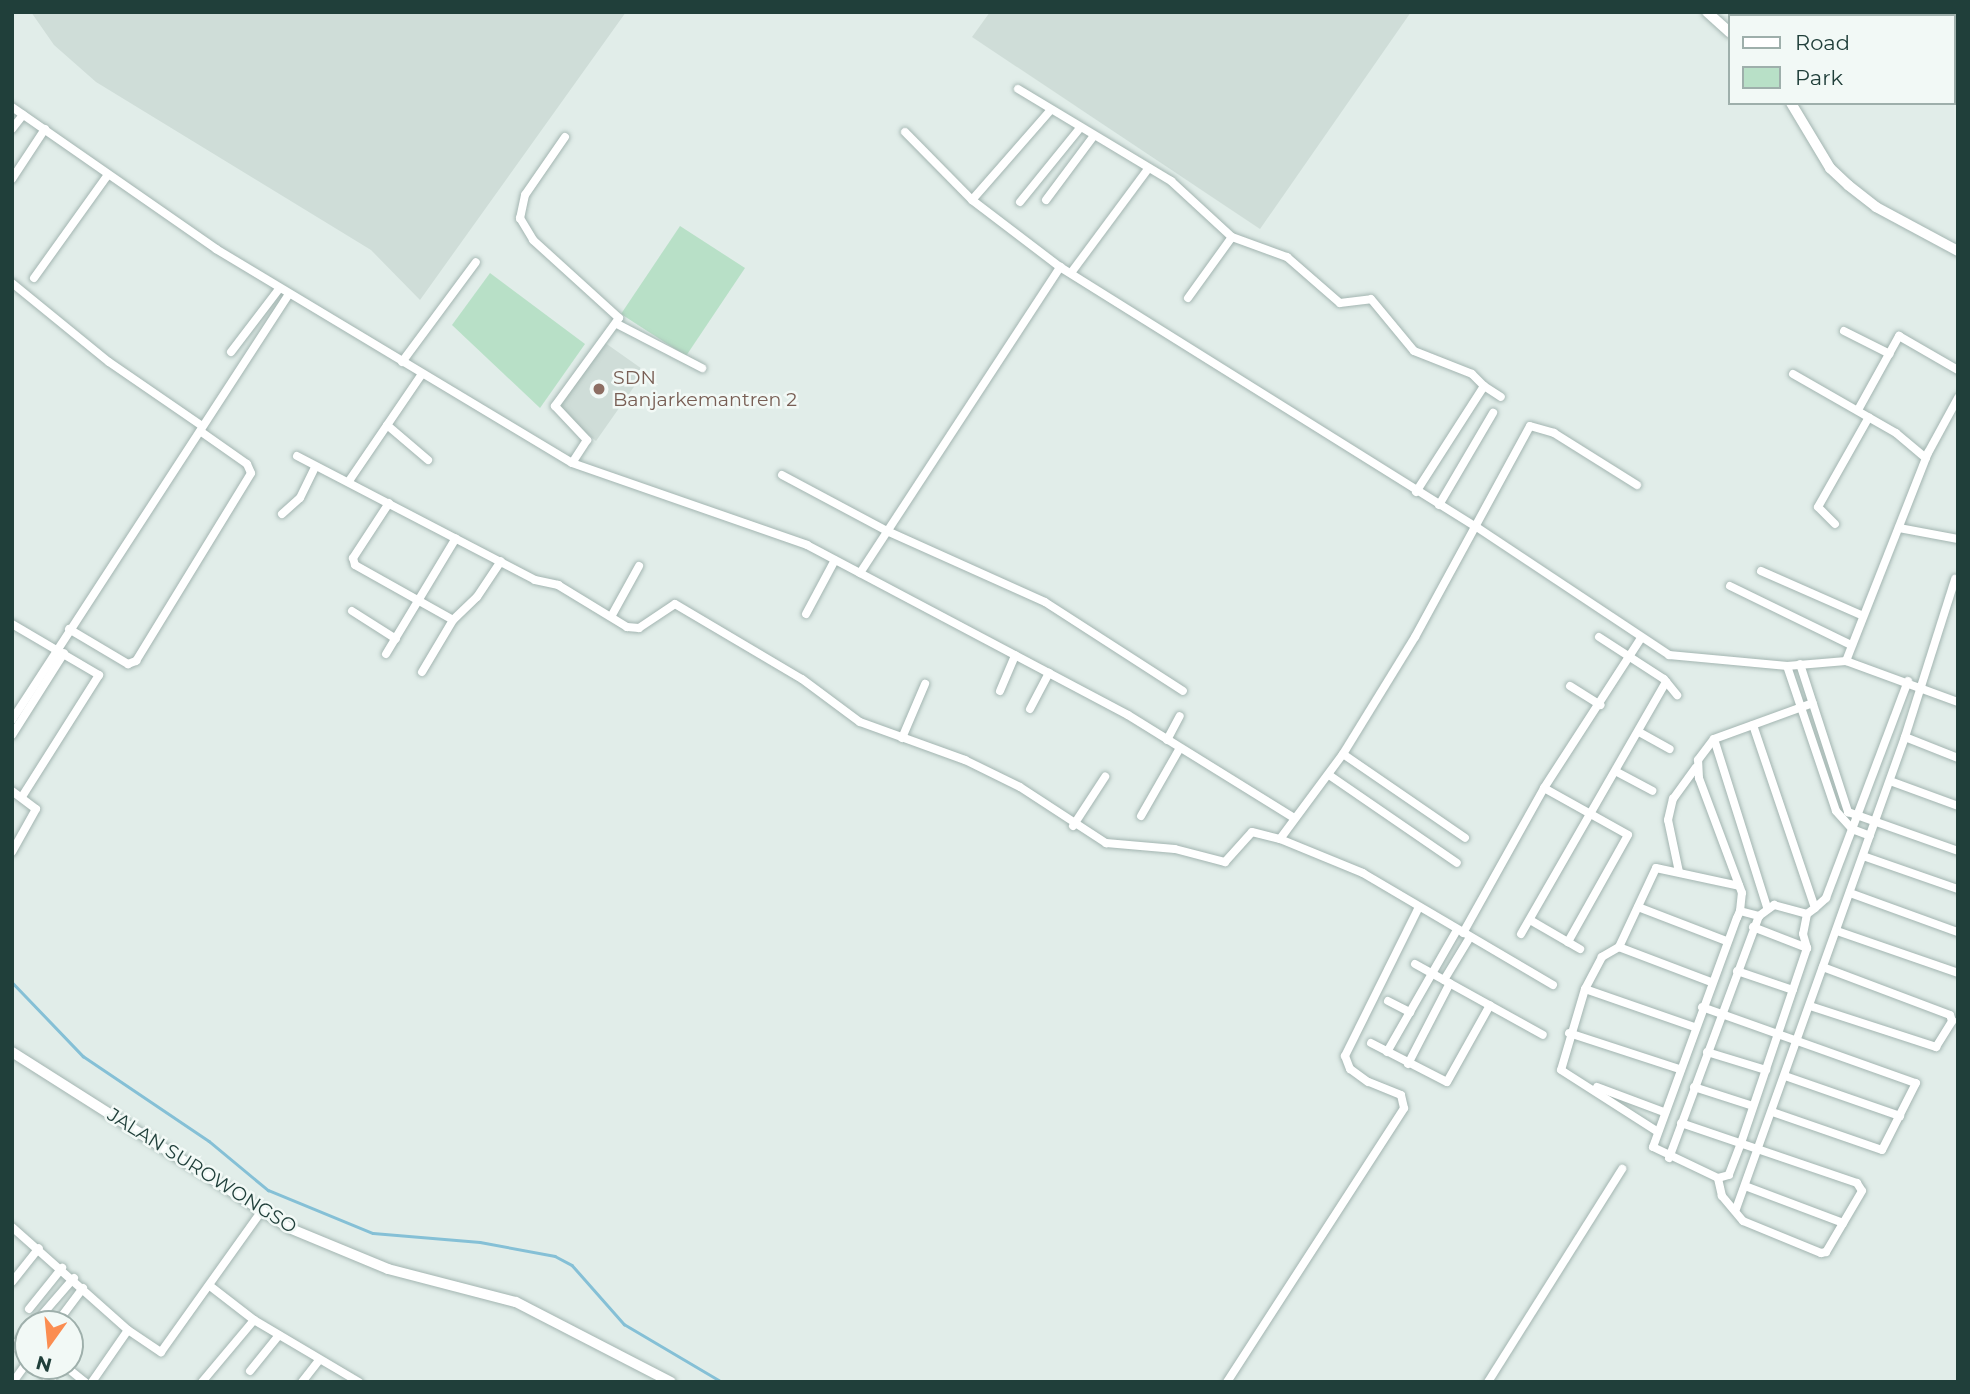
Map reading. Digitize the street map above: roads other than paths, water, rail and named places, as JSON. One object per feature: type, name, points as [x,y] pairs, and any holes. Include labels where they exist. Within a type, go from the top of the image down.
[{"type":"street","points":[[1707,12],[1728,31]]},
{"type":"street","points":[[1018,89],[1049,112],[1080,128],[1193,198],[1232,237],[1287,257],[1340,303],[1371,299],[1414,351],[1472,374],[1501,397]]},
{"type":"street","points":[[1792,105],[1830,168],[1848,185],[1876,207],[1958,251]]},
{"type":"street","points":[[12,107],[107,176],[279,289],[572,463],[757,523],[835,560],[1049,673],[1167,740],[1294,818]]},
{"type":"street","points":[[972,200],[1049,112]]},
{"type":"street","points":[[12,129],[23,115]]},
{"type":"street","points":[[1020,202],[1080,128]]},
{"type":"street","points":[[12,178],[45,130]]},
{"type":"street","points":[[905,132],[972,200],[1060,267],[1416,492],[1475,526],[1641,638],[1677,658],[1787,666],[1846,661],[1908,681],[1958,702]]},
{"type":"street","points":[[565,136],[525,195],[520,218],[533,240],[619,314],[617,324],[555,406],[587,440],[572,463]]},
{"type":"street","points":[[1046,200],[1093,137]]},
{"type":"street","points":[[1071,273],[1148,169]]},
{"type":"street","points":[[34,278],[107,176]]},
{"type":"street","points":[[1188,298],[1232,237]]},
{"type":"street","points":[[402,362],[476,262]]},
{"type":"street","points":[[860,573],[1060,267]]},
{"type":"street","points":[[12,284],[109,362],[247,464],[251,473],[136,661],[128,664],[69,629]]},
{"type":"street","points":[[231,352],[279,289]]},
{"type":"street","points":[[12,735],[69,629],[289,295]]},
{"type":"street","points":[[617,324],[702,368]]},
{"type":"street","points":[[1844,331],[1890,354]]},
{"type":"street","points":[[1858,410],[1901,335],[1958,370]]},
{"type":"street","points":[[349,481],[422,374]]},
{"type":"street","points":[[1793,374],[1858,410],[1926,458]]},
{"type":"street","points":[[1416,492],[1484,386]]},
{"type":"street","points":[[1846,661],[1861,615],[1926,458],[1958,398]]},
{"type":"street","points":[[1439,505],[1493,413]]},
{"type":"street","points":[[1835,524],[1818,507],[1869,417]]},
{"type":"street","points":[[1280,839],[1343,754],[1532,424],[1637,485]]},
{"type":"street","points":[[387,425],[428,460]]},
{"type":"street","points":[[297,456],[501,561],[639,628],[675,604],[802,679],[845,713],[1020,787],[1073,826],[1106,843],[1175,849],[1225,862],[1252,832],[1280,839],[1363,873],[1553,985]]},
{"type":"street","points":[[282,514],[300,498],[315,467]]},
{"type":"street","points":[[782,475],[887,531],[1045,602],[1183,691]]},
{"type":"street","points":[[389,503],[353,561],[418,602],[453,620]]},
{"type":"street","points":[[1899,528],[1958,539]]},
{"type":"street","points":[[386,654],[456,538]]},
{"type":"street","points":[[806,614],[835,560]]},
{"type":"street","points":[[422,672],[453,620],[477,597],[501,561]]},
{"type":"street","points":[[612,615],[639,566]]},
{"type":"street","points":[[1761,570],[1861,615]]},
{"type":"street","points":[[1736,1209],[1890,781],[1955,579]]},
{"type":"street","points":[[1730,586],[1851,645]]},
{"type":"street","points":[[352,611],[396,639]]},
{"type":"street","points":[[13,625],[60,650],[98,678],[22,797]]},
{"type":"street","points":[[1599,637],[1667,682],[1676,695]]},
{"type":"street","points":[[1408,1064],[1447,982],[1464,934],[1544,788],[1641,638]]},
{"type":"street","points":[[12,720],[60,650]]},
{"type":"street","points":[[1000,691],[1015,655]]},
{"type":"street","points":[[1800,664],[1836,787],[1857,818],[1958,851]]},
{"type":"street","points":[[1787,666],[1836,811],[1853,830],[1870,836]]},
{"type":"street","points":[[1030,709],[1049,673]]},
{"type":"street","points":[[1696,767],[1739,886],[1740,911],[1694,1027],[1653,1148],[1669,1158],[1718,1178],[1729,1175],[1793,990],[1807,948],[1802,934],[1807,914],[1826,898],[1908,681]]},
{"type":"street","points":[[1521,934],[1667,682]]},
{"type":"street","points":[[902,738],[925,684]]},
{"type":"street","points":[[1570,686],[1600,705]]},
{"type":"street","points":[[1679,873],[1668,820],[1678,789],[1714,739],[1813,703]]},
{"type":"street","points":[[1167,740],[1181,716]]},
{"type":"street","points":[[1753,725],[1815,908]]},
{"type":"street","points":[[1639,732],[1670,750]]},
{"type":"street","points":[[1905,737],[1958,758]]},
{"type":"street","points":[[1714,739],[1768,907]]},
{"type":"street","points":[[1141,816],[1180,748]]},
{"type":"street","points":[[1343,754],[1465,838]]},
{"type":"street","points":[[1617,772],[1652,791]]},
{"type":"street","points":[[1329,775],[1457,863]]},
{"type":"street","points":[[1073,826],[1105,777]]},
{"type":"street","points":[[1890,781],[1958,806]]},
{"type":"street","points":[[1544,788],[1628,836],[1568,942]]},
{"type":"street","points":[[12,791],[22,797],[35,812],[12,852]]},
{"type":"street","points":[[1863,856],[1958,889]]},
{"type":"street","points":[[1657,1132],[1561,1070],[1569,1034],[1585,989],[1602,957],[1619,947],[1656,868],[1739,886]]},
{"type":"street","points":[[1850,893],[1958,932]]},
{"type":"street","points":[[1669,1158],[1759,916],[1768,907],[1785,905],[1807,914]]},
{"type":"street","points":[[1227,1382],[1404,1108],[1401,1095],[1358,1075],[1345,1056],[1419,907]]},
{"type":"street","points":[[1638,907],[1726,941]]},
{"type":"street","points":[[1740,911],[1759,916]]},
{"type":"street","points":[[1530,920],[1580,949]]},
{"type":"street","points":[[1753,927],[1807,948]]},
{"type":"street","points":[[1837,930],[1958,973]]},
{"type":"street","points":[[1387,1052],[1432,974],[1464,934]]},
{"type":"street","points":[[1619,947],[1711,982]]},
{"type":"street","points":[[1415,964],[1543,1035]]},
{"type":"street","points":[[1810,1006],[1936,1047],[1952,1021],[1950,1015],[1824,967]]},
{"type":"street","points":[[1737,971],[1793,990]]},
{"type":"street","points":[[1585,989],[1694,1027]]},
{"type":"street","points":[[1388,1000],[1410,1012]]},
{"type":"street","points":[[1371,1043],[1441,1082],[1450,1080],[1490,1005]]},
{"type":"street","points":[[1702,1007],[1915,1082],[1900,1116],[1879,1150],[1772,1112]]},
{"type":"street","points":[[1569,1034],[1679,1069]]},
{"type":"street","name":"JALAN SUROWONGSO","points":[[12,1052],[261,1212],[376,1264],[516,1302],[671,1382]]},
{"type":"street","points":[[1707,1052],[1766,1070]]},
{"type":"street","points":[[1784,1076],[1900,1116]]},
{"type":"street","points":[[1584,1083],[1664,1112]]},
{"type":"street","points":[[1694,1087],[1753,1106]]},
{"type":"street","points":[[1681,1123],[1860,1185],[1843,1223],[1821,1253],[1749,1225],[1722,1196],[1718,1178]]},
{"type":"street","points":[[1488,1382],[1622,1169]]},
{"type":"street","points":[[1745,1186],[1843,1223]]},
{"type":"street","points":[[12,1227],[74,1278],[128,1330],[155,1350],[166,1350],[261,1212]]},
{"type":"street","points":[[12,1282],[38,1248]]},
{"type":"street","points":[[29,1308],[62,1268]]},
{"type":"street","points":[[46,1310],[74,1278]]},
{"type":"street","points":[[210,1286],[254,1320],[359,1382]]},
{"type":"street","points":[[66,1310],[83,1287]]},
{"type":"street","points":[[202,1382],[254,1320]]},
{"type":"street","points":[[92,1382],[128,1330]]},
{"type":"street","points":[[250,1371],[279,1335]]},
{"type":"street","points":[[302,1382],[319,1360]]},
{"type":"waterway","points":[[12,982],[83,1056],[209,1141],[268,1190],[373,1233],[480,1242],[555,1256],[572,1265],[624,1324],[722,1382]]},
{"type":"place","name":"SDN Banjarkemantren 2","points":[[599,389]]}]
